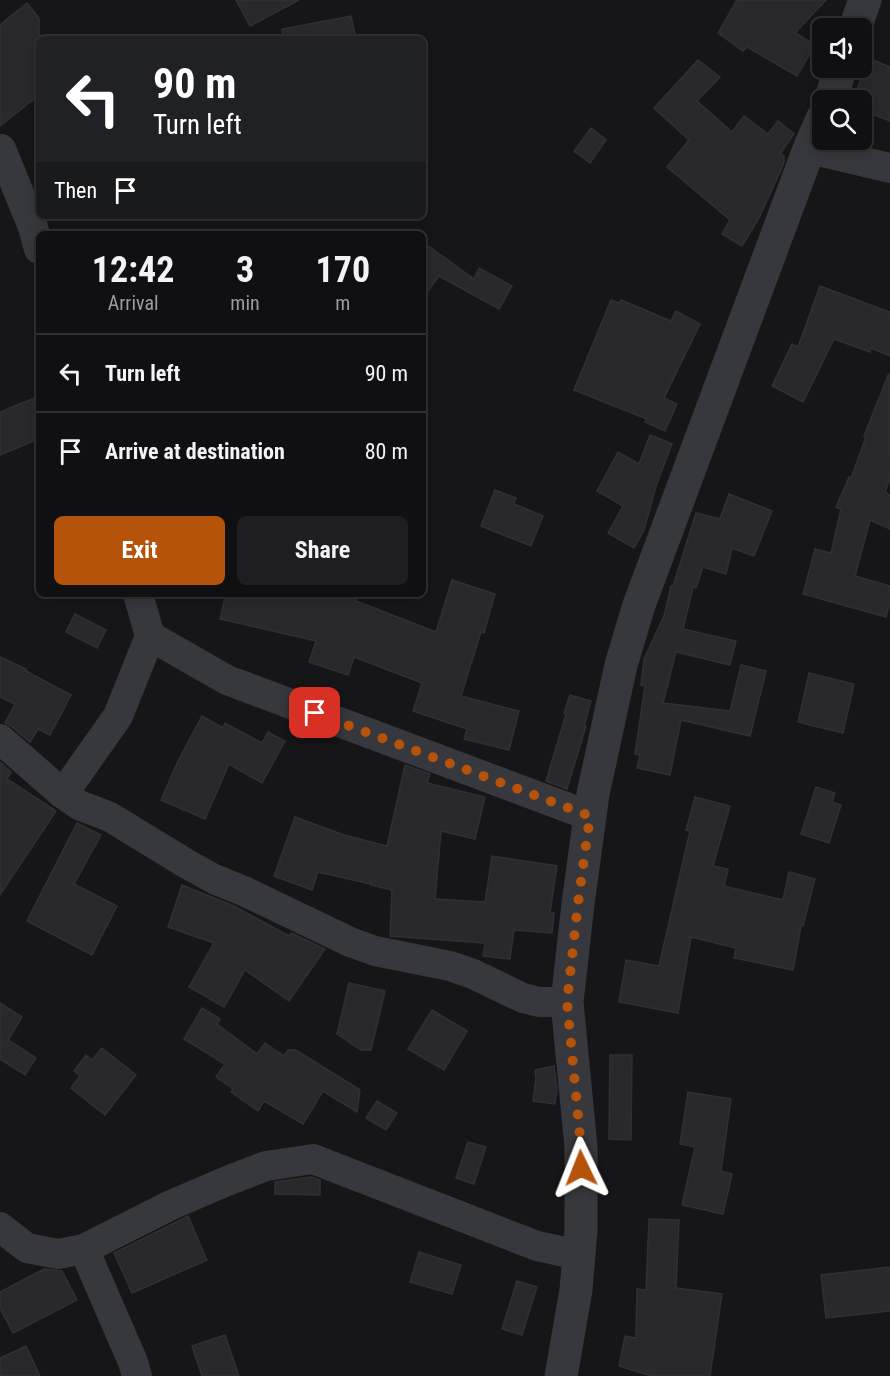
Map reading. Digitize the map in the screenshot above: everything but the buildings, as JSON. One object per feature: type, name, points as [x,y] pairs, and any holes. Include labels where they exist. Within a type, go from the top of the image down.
[{"type":"street","points":[[859,18],[865,0]]},
{"type":"street","points":[[561,1376],[576,1290],[581,1230],[581,1147],[567,1002],[593,794],[621,665],[639,605],[812,142]]},
{"type":"street","points":[[1,149],[36,238]]},
{"type":"street","points":[[809,149],[890,168]]},
{"type":"street","points":[[63,794],[118,717],[150,636],[139,597]]},
{"type":"street","points":[[150,636],[227,680],[590,816]]},
{"type":"street","points":[[0,739],[63,794],[79,805],[110,818],[214,879],[246,891],[350,942],[375,951],[450,966],[473,974],[523,998],[539,1002],[567,1002]]},
{"type":"street","points":[[0,1227],[27,1248],[58,1254],[84,1249],[171,1205],[227,1180],[266,1166],[313,1159],[537,1246],[579,1255]]},
{"type":"street","points":[[84,1249],[137,1376]]},
{"type":"route","points":[[315,713],[590,816],[567,1002],[581,1168]]}]
